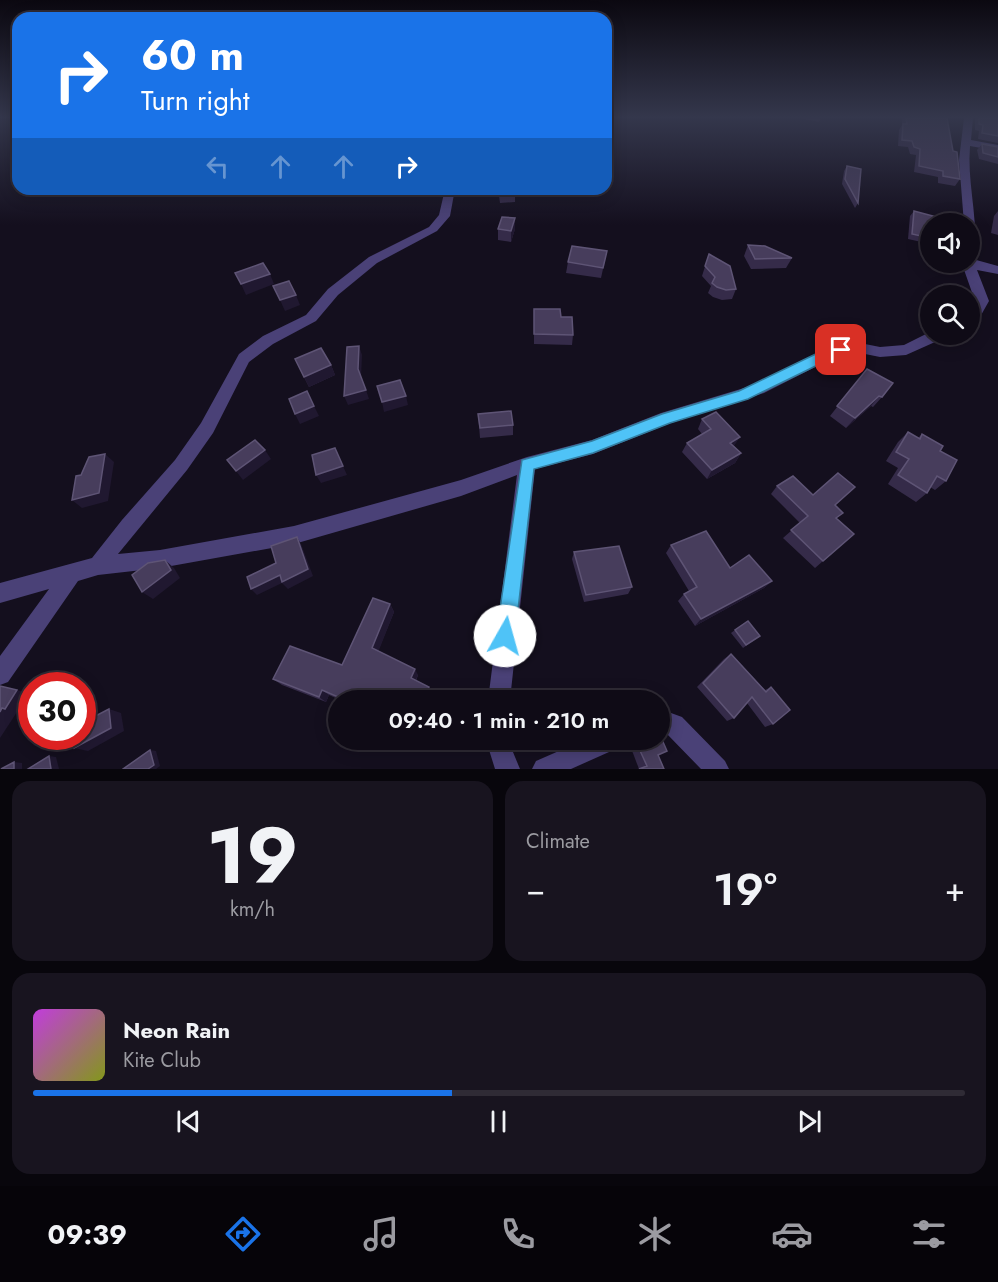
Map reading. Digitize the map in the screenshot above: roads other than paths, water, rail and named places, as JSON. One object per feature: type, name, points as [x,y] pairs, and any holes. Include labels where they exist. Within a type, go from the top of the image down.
[{"type":"street","points":[[966,154],[968,213]]},
{"type":"street","points":[[98,566],[128,526],[181,465],[207,428],[244,358],[268,340],[311,318],[333,292],[373,260],[433,229],[444,216],[449,195]]},
{"type":"street","points":[[980,266],[998,270]]},
{"type":"street","points":[[0,593],[98,566],[160,559],[294,535],[461,488],[527,464],[593,447],[667,418],[759,389],[828,354],[860,348],[880,352],[906,350],[920,343]]},
{"type":"street","points":[[500,690],[527,464]]},
{"type":"street","points":[[0,674],[71,575]]},
{"type":"street","points":[[670,724],[717,769]]},
{"type":"street","points":[[500,750],[508,769]]},
{"type":"street","points":[[543,769],[587,750]]}]
